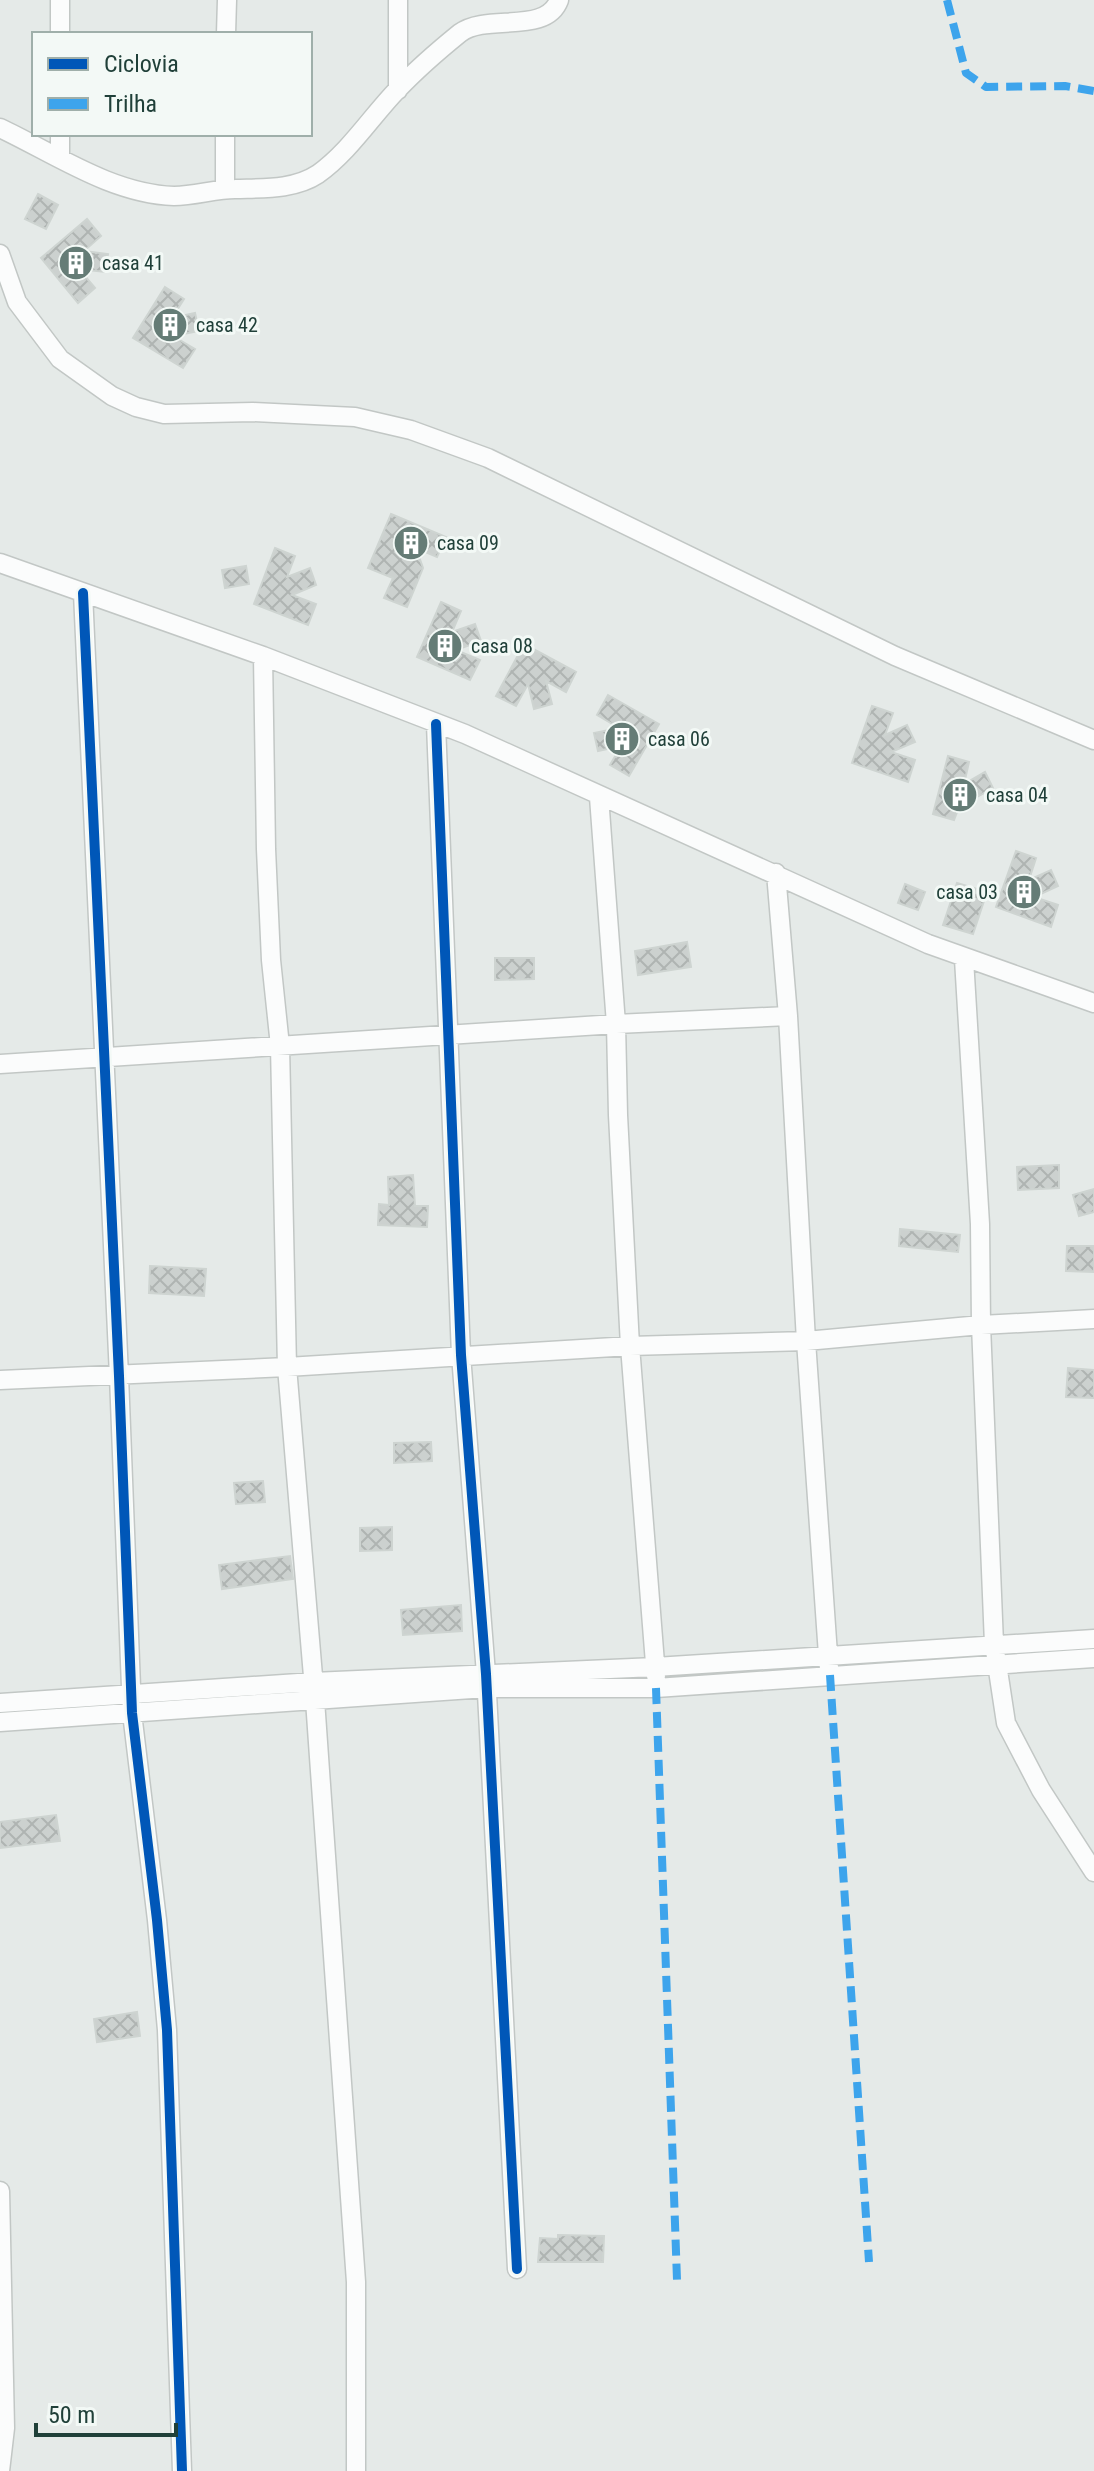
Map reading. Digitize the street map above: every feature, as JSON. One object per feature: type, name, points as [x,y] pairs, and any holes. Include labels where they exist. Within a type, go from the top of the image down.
[{"type":"street","points":[[60,0],[60,32]]},
{"type":"street","points":[[226,32],[227,0]]},
{"type":"street","points":[[398,0],[398,90]]},
{"type":"street","points":[[0,128],[105,180],[158,195],[179,196],[295,184],[317,174],[353,141],[398,90],[468,28],[493,22],[515,23],[539,19],[556,7],[559,0]]},
{"type":"street","points":[[60,136],[60,157]]},
{"type":"street","points":[[225,136],[225,189]]},
{"type":"street","points":[[0,254],[17,302],[60,359],[102,390],[136,407],[164,414],[253,412],[355,417],[411,430],[488,458],[895,656],[1094,740]]},
{"type":"street","points":[[0,563],[263,656],[465,734],[964,959],[1094,1003]]},
{"type":"street","points":[[83,593],[132,1713],[167,2030],[182,2471]]},
{"type":"street","points":[[263,656],[266,849],[271,960],[280,1046],[287,1367],[314,1691],[356,2282],[356,2471]]},
{"type":"street","points":[[436,724],[461,1355],[486,1681],[517,2269]]},
{"type":"street","points":[[599,797],[616,1024],[630,1346],[656,1688]]},
{"type":"street","points":[[776,873],[788,1016],[806,1341],[829,1666]]},
{"type":"street","points":[[964,959],[980,1224],[994,1644],[1006,1723],[1041,1790],[1094,1872]]},
{"type":"street","points":[[0,1064],[616,1024],[788,1016]]},
{"type":"street","points":[[0,1380],[287,1367],[630,1346],[806,1341],[981,1325],[1094,1319]]},
{"type":"street","points":[[486,1681],[656,1688],[994,1644],[1094,1639]]},
{"type":"street","points":[[0,1703],[132,1694],[314,1691],[655,1667],[998,1664],[1094,1658]]},
{"type":"street","points":[[0,1722],[132,1713],[314,1691]]},
{"type":"street","points":[[0,2191],[5,2428],[0,2471]]},
{"type":"building","points":[[38,194],[58,205],[46,229],[25,219]]},
{"type":"building","name":"casa 41","points":[[87,219],[101,236],[84,251],[108,254],[105,272],[79,269],[95,288],[78,303],[41,258]]},
{"type":"building","name":"casa 42","points":[[165,287],[184,299],[172,318],[195,313],[199,331],[173,336],[195,349],[183,368],[133,338]]},
{"type":"building","name":"casa 09","points":[[391,514],[446,537],[437,557],[416,548],[423,568],[407,607],[384,598],[393,578],[368,568]]},
{"type":"building","points":[[275,548],[295,556],[287,577],[310,568],[316,585],[292,595],[316,604],[308,625],[254,604]]},
{"type":"building","points":[[246,566],[249,584],[225,588],[222,570]]},
{"type":"building","name":"casa 08","points":[[441,602],[461,611],[452,632],[475,624],[481,641],[456,650],[480,660],[470,680],[417,657]]},
{"type":"building","points":[[524,644],[576,672],[566,692],[546,681],[552,704],[534,709],[528,684],[516,706],[496,696]]},
{"type":"building","name":"casa 06","points":[[608,695],[659,724],[629,776],[610,765],[621,746],[598,751],[594,733],[619,728],[597,715]]},
{"type":"building","points":[[872,706],[893,713],[885,735],[907,725],[915,742],[891,752],[915,760],[908,782],[852,763]]},
{"type":"building","name":"casa 04","points":[[948,756],[969,762],[964,784],[985,772],[993,788],[959,807],[954,820],[933,814]]},
{"type":"building","name":"casa 03","points":[[1016,851],[1036,858],[1029,880],[1051,870],[1058,886],[1034,897],[1058,905],[1051,927],[996,907]]},
{"type":"building","points":[[957,883],[987,892],[973,934],[943,925]]},
{"type":"building","points":[[905,884],[925,892],[918,910],[898,903]]},
{"type":"building","points":[[687,942],[691,967],[638,975],[635,951]]},
{"type":"building","points":[[495,958],[534,958],[534,979],[495,980]]},
{"type":"building","points":[[1059,1165],[1059,1188],[1018,1190],[1017,1167]]},
{"type":"building","points":[[413,1175],[415,1206],[428,1206],[427,1227],[378,1225],[379,1204],[389,1205],[388,1177]]},
{"type":"building","points":[[1094,1189],[1094,1212],[1079,1216],[1073,1195]]},
{"type":"building","points":[[900,1229],[960,1235],[958,1252],[899,1246]]},
{"type":"building","points":[[1067,1246],[1094,1246],[1094,1272],[1066,1271]]},
{"type":"building","points":[[150,1266],[206,1269],[204,1296],[149,1293]]},
{"type":"building","points":[[1068,1368],[1094,1370],[1094,1398],[1066,1397]]},
{"type":"building","points":[[431,1442],[432,1461],[394,1463],[394,1443]]},
{"type":"building","points":[[263,1481],[265,1502],[236,1504],[234,1483]]},
{"type":"building","points":[[392,1527],[392,1550],[360,1551],[360,1528]]},
{"type":"building","points":[[290,1556],[293,1579],[222,1589],[219,1565]]},
{"type":"building","points":[[461,1605],[462,1631],[403,1635],[401,1610]]},
{"type":"building","points":[[56,1815],[60,1841],[0,1848],[0,1822]]},
{"type":"building","points":[[137,2012],[140,2036],[97,2042],[94,2019]]},
{"type":"building","points":[[558,2235],[604,2236],[603,2262],[538,2262],[540,2238],[558,2239]]},
{"type":"marked path","points":[[947,0],[966,73],[986,87],[1065,86],[1094,91]]},
{"type":"marked path","points":[[830,1675],[869,2262]]},
{"type":"marked path","points":[[656,1688],[677,2280]]},
{"type":"cycle path","points":[[83,593],[132,1713],[167,2030],[182,2471]]},
{"type":"cycle path","points":[[436,724],[461,1355],[486,1674],[517,2269]]},
{"type":"place","name":"casa 41","points":[[76,263]]},
{"type":"place","name":"casa 42","points":[[170,325]]},
{"type":"place","name":"casa 09","points":[[411,543]]},
{"type":"place","name":"casa 08","points":[[445,646]]},
{"type":"place","name":"casa 06","points":[[622,739]]},
{"type":"place","name":"casa 04","points":[[960,795]]},
{"type":"place","name":"casa 03","points":[[1024,892]]}]
